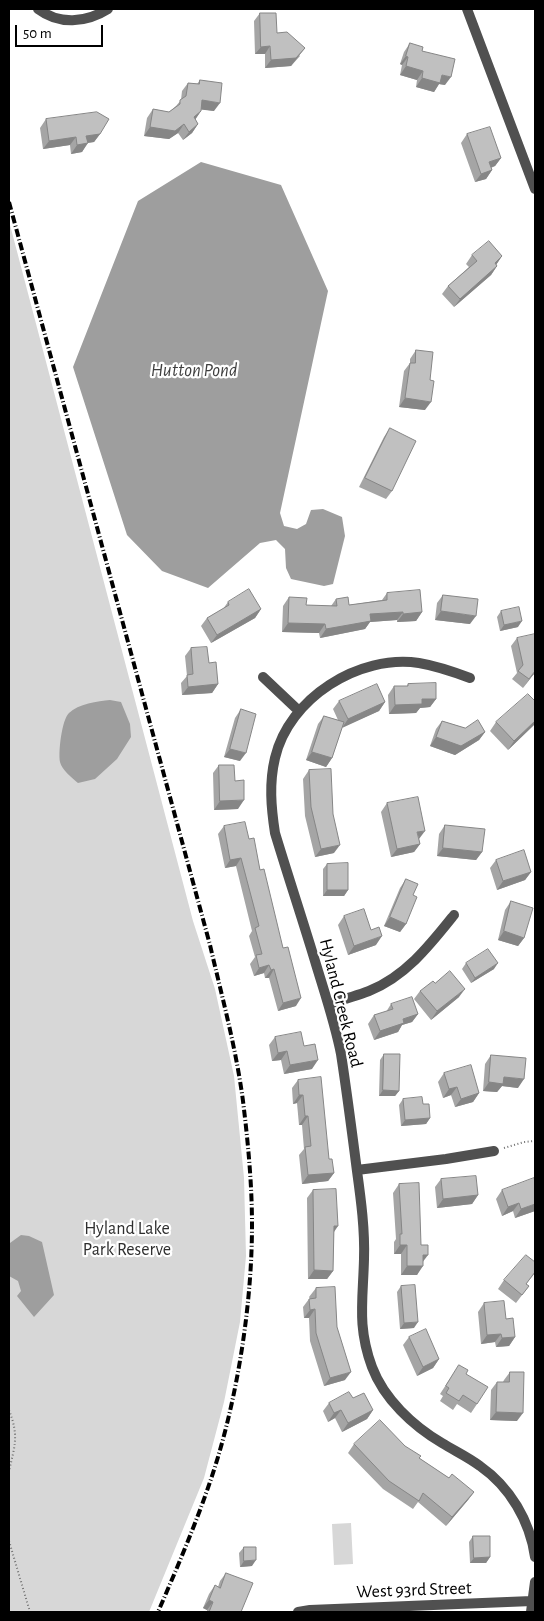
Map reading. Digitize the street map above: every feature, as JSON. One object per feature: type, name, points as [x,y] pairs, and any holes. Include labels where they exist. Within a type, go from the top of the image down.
[{"type":"street","points":[[38,9],[56,19],[73,21],[90,18],[108,9]]},
{"type":"street","points":[[467,9],[535,189]]},
{"type":"street","name":"Hyland Creek Road","points":[[470,678],[418,663],[392,663],[366,667],[342,677],[319,692],[299,711],[286,731],[275,756],[270,782],[271,808],[275,833],[328,1004],[340,1053],[357,1170],[364,1240],[361,1321],[364,1346],[384,1392],[401,1411],[442,1444],[467,1456],[480,1465],[499,1482],[515,1501],[533,1534],[535,1557]]},
{"type":"street","points":[[263,677],[299,711]]},
{"type":"street","points":[[328,1004],[370,990],[396,976],[418,958],[454,915]]},
{"type":"street","points":[[357,1170],[446,1159],[494,1150]]},
{"type":"street","points":[[531,1612],[535,1582]]},
{"type":"street","name":"West 93rd Street","points":[[298,1612],[532,1601]]},
{"type":"path","points":[[494,1150],[535,1141]]},
{"type":"path","points":[[9,1410],[13,1420],[16,1440],[9,1471]]},
{"type":"path","points":[[9,1541],[30,1612]]},
{"type":"green space","name":"Hyland Lake Park Reserve","points":[[9,221],[193,921],[215,989],[234,1076],[244,1178],[246,1256],[240,1322],[224,1402],[204,1478],[149,1612],[9,1612]]},
{"type":"green space","points":[[351,1523],[353,1564],[334,1565],[332,1524]]},
{"type":"water","name":"Hutton Pond","points":[[201,162],[281,185],[328,291],[280,513],[284,526],[297,529],[306,524],[311,510],[323,509],[342,517],[345,536],[333,584],[324,586],[291,579],[286,568],[285,549],[276,540],[260,543],[208,588],[162,571],[127,535],[73,367],[138,201]]},
{"type":"water","points":[[110,700],[121,702],[130,724],[131,737],[117,759],[95,779],[78,783],[65,771],[60,762],[60,744],[64,722],[69,713],[78,707]]},
{"type":"water","points":[[21,1235],[29,1236],[42,1242],[54,1295],[34,1317],[17,1296],[21,1291],[18,1281],[9,1276],[10,1243]]},
{"type":"building","points":[[260,13],[276,13],[277,33],[287,32],[305,48],[296,58],[271,60],[270,46],[261,47]]},
{"type":"building","points":[[410,43],[423,47],[422,51],[455,59],[451,77],[442,75],[440,83],[422,78],[423,71],[406,66],[408,57],[406,56]]},
{"type":"building","points":[[200,80],[222,83],[220,103],[202,100],[201,111],[194,117],[198,124],[189,132],[184,124],[175,131],[150,127],[153,109],[169,112],[180,104],[180,100],[186,96],[188,83],[199,84]]},
{"type":"building","points":[[97,112],[109,119],[100,134],[86,136],[88,143],[77,145],[76,137],[49,141],[46,119]]},
{"type":"building","points":[[490,127],[501,158],[489,162],[492,170],[481,174],[467,134]]},
{"type":"building","points":[[489,241],[502,256],[495,263],[497,266],[460,299],[448,286],[477,261],[472,255]]},
{"type":"building","points":[[416,350],[433,352],[430,380],[434,381],[431,402],[405,398],[410,363],[415,363]]},
{"type":"building","points":[[390,428],[416,441],[392,491],[365,478]]},
{"type":"building","points":[[249,589],[261,609],[217,635],[207,618],[229,605],[228,602]]},
{"type":"building","points":[[420,590],[422,612],[370,614],[371,621],[326,629],[325,624],[288,623],[289,597],[307,598],[306,605],[337,606],[336,599],[348,597],[349,605],[387,600],[387,593]]},
{"type":"building","points":[[443,595],[478,599],[476,616],[441,611]]},
{"type":"building","points":[[519,607],[522,621],[504,625],[501,611]]},
{"type":"building","points":[[535,634],[535,671],[529,679],[518,671],[523,665],[517,638]]},
{"type":"building","points":[[207,647],[209,663],[216,662],[218,684],[188,687],[187,675],[193,674],[191,648]]},
{"type":"building","points":[[436,683],[436,699],[422,699],[422,704],[395,705],[394,686]]},
{"type":"building","points":[[377,684],[385,702],[348,719],[339,701]]},
{"type":"building","points":[[528,694],[535,701],[535,721],[514,741],[496,722]]},
{"type":"building","points":[[241,709],[256,714],[246,753],[230,749]]},
{"type":"building","points":[[324,716],[344,722],[332,758],[312,752]]},
{"type":"building","points":[[478,720],[485,732],[461,746],[436,737],[442,721],[465,728]]},
{"type":"building","points":[[219,765],[234,765],[235,781],[244,780],[244,800],[220,801]]},
{"type":"building","points":[[331,769],[333,814],[340,845],[321,849],[311,807],[309,770]]},
{"type":"building","points":[[418,797],[425,831],[417,832],[420,844],[397,849],[387,803]]},
{"type":"building","points":[[245,822],[249,839],[254,838],[260,870],[264,869],[283,948],[288,947],[301,998],[283,1003],[274,969],[271,970],[269,965],[259,968],[256,955],[262,954],[255,928],[259,926],[241,858],[230,860],[224,826]]},
{"type":"building","points":[[445,825],[485,829],[482,852],[443,848]]},
{"type":"building","points":[[524,850],[531,872],[503,881],[496,860]]},
{"type":"building","points":[[348,863],[348,890],[327,890],[327,864]]},
{"type":"building","points":[[406,879],[418,884],[413,895],[417,897],[406,924],[390,917]]},
{"type":"building","points":[[511,901],[533,908],[524,938],[504,931]]},
{"type":"building","points":[[364,909],[371,930],[379,927],[382,936],[354,946],[344,916]]},
{"type":"building","points":[[488,949],[498,963],[475,978],[466,963]]},
{"type":"building","points":[[450,971],[465,989],[437,1011],[420,991],[433,981],[435,983]]},
{"type":"building","points":[[412,997],[418,1014],[403,1019],[404,1023],[380,1031],[374,1015],[393,1009],[391,1004]]},
{"type":"building","points":[[301,1032],[304,1046],[315,1044],[318,1060],[290,1065],[287,1051],[278,1053],[275,1037]]},
{"type":"building","points":[[384,1054],[400,1054],[399,1091],[383,1090]]},
{"type":"building","points":[[491,1055],[526,1058],[524,1079],[504,1077],[503,1084],[489,1082]]},
{"type":"building","points":[[471,1065],[479,1093],[461,1099],[457,1087],[449,1089],[444,1073]]},
{"type":"building","points":[[321,1077],[329,1159],[332,1159],[334,1173],[308,1175],[305,1147],[311,1146],[308,1116],[305,1116],[303,1095],[299,1095],[298,1080]]},
{"type":"building","points":[[422,1097],[423,1104],[429,1104],[430,1118],[405,1120],[403,1099]]},
{"type":"building","points":[[476,1176],[478,1195],[443,1199],[441,1179]]},
{"type":"building","points":[[534,1178],[535,1204],[521,1209],[519,1203],[508,1207],[502,1190]]},
{"type":"building","points":[[419,1183],[421,1245],[428,1245],[428,1255],[423,1255],[423,1266],[407,1266],[407,1245],[400,1245],[400,1234],[402,1234],[399,1184]]},
{"type":"building","points":[[336,1189],[338,1226],[334,1226],[333,1271],[314,1270],[313,1190]]},
{"type":"building","points":[[526,1255],[535,1262],[535,1272],[526,1284],[529,1286],[522,1295],[504,1280]]},
{"type":"building","points":[[415,1285],[418,1322],[404,1323],[401,1286]]},
{"type":"building","points":[[335,1287],[337,1327],[351,1372],[330,1378],[316,1333],[315,1309],[310,1310],[309,1299],[316,1298],[316,1288]]},
{"type":"building","points":[[504,1301],[506,1319],[513,1318],[515,1337],[502,1338],[501,1334],[487,1335],[484,1303]]},
{"type":"building","points":[[426,1329],[439,1359],[423,1367],[409,1337]]},
{"type":"building","points":[[459,1365],[468,1370],[466,1374],[488,1387],[477,1404],[463,1395],[459,1401],[446,1393],[449,1388],[446,1386]]},
{"type":"building","points":[[510,1372],[524,1372],[523,1413],[496,1412],[497,1382],[509,1382]]},
{"type":"building","points":[[349,1392],[353,1398],[364,1393],[373,1410],[348,1423],[341,1410],[334,1413],[329,1403]]},
{"type":"building","points":[[380,1420],[405,1446],[421,1456],[419,1458],[449,1478],[452,1474],[474,1492],[452,1517],[423,1493],[419,1501],[389,1481],[354,1444]]},
{"type":"building","points":[[473,1536],[490,1536],[490,1557],[474,1558]]},
{"type":"building","points":[[244,1547],[256,1547],[256,1560],[244,1561]]},
{"type":"building","points":[[226,1573],[253,1583],[241,1612],[209,1612],[213,1602],[209,1600],[215,1585],[220,1588]]},
{"type":"railway","points":[[9,202],[210,945],[237,1062],[247,1132],[252,1225],[250,1283],[238,1372],[212,1477],[158,1612]]}]
